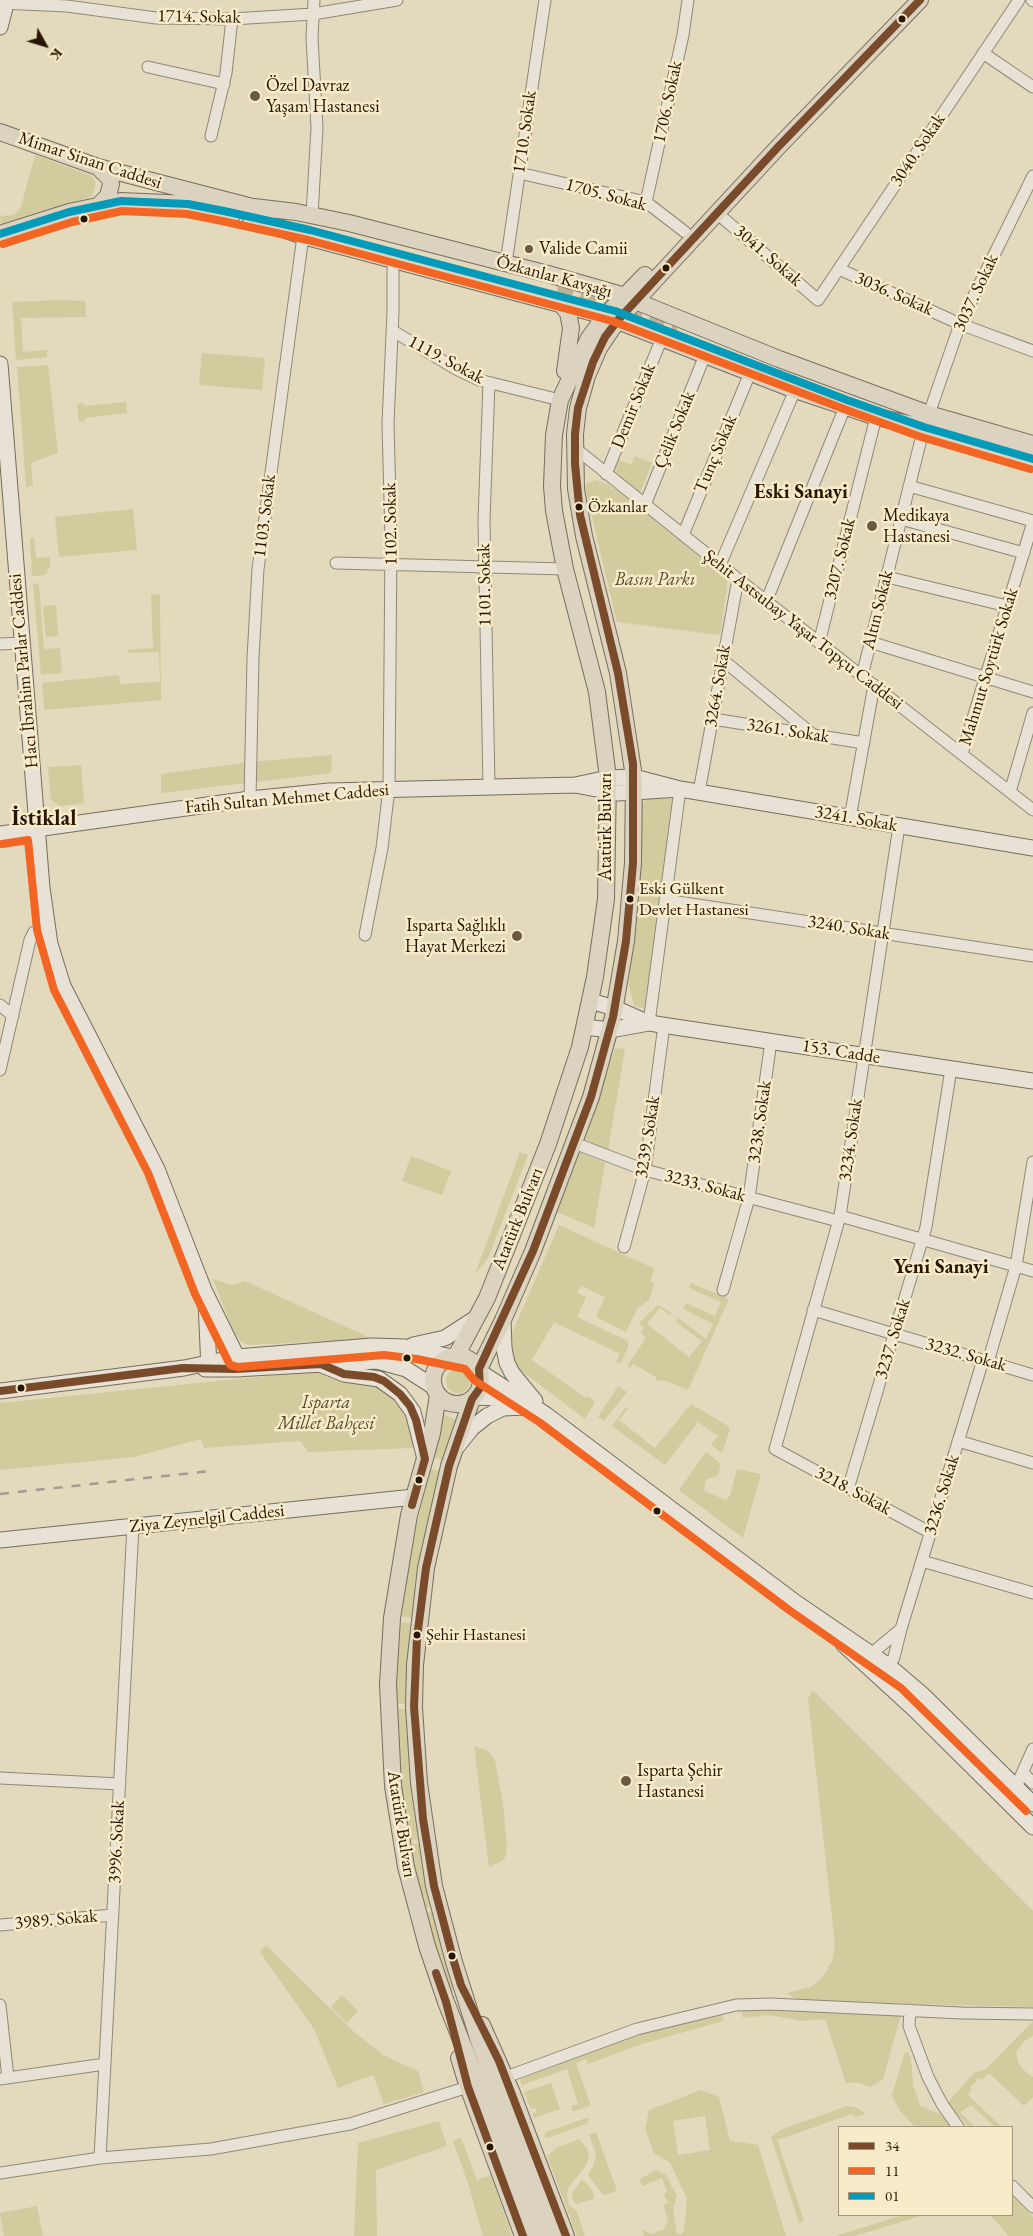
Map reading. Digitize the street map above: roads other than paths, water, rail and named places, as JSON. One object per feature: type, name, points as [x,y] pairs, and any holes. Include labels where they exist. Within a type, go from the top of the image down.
[{"type":"main road","points":[[629,299],[685,232],[906,0]]},
{"type":"main road","points":[[629,299],[717,213],[920,0]]},
{"type":"main road","name":"Mimar Sinan Caddesi","points":[[0,132],[98,167],[116,179],[148,181],[253,212],[559,294]]},
{"type":"main road","points":[[99,204],[108,196],[116,179]]},
{"type":"main road","points":[[144,201],[140,192],[148,181]]},
{"type":"main road","name":"Mimar Sinan Caddesi","points":[[0,234],[99,204],[121,201],[144,201],[253,212]]},
{"type":"main road","name":"Özkanlar Kavşağı","points":[[253,212],[312,215],[506,263],[629,299],[926,421]]},
{"type":"main road","name":"Özkanlar Kavşağı","points":[[253,212],[303,236],[392,260],[559,294],[611,318],[672,332],[705,355],[845,408],[876,417],[926,421]]},
{"type":"main road","points":[[559,294],[568,314],[571,328],[560,400]]},
{"type":"main road","name":"Atatürk Bulvarı","points":[[454,1356],[477,1318],[548,1144],[571,1077],[585,1027],[602,940],[606,899],[608,785],[595,685],[565,568],[554,511],[552,486],[554,435],[560,400],[580,354],[629,299]]},
{"type":"main road","name":"Atatürk Bulvarı","points":[[479,1370],[533,1251],[602,1063],[615,1008],[626,940],[630,901],[634,785],[618,673],[580,515],[575,448],[578,408],[587,376],[611,318]]},
{"type":"main road","points":[[672,332],[798,383],[926,421],[1033,459]]},
{"type":"main road","points":[[926,421],[1033,444]]},
{"type":"main road","points":[[454,1356],[471,1360],[479,1370],[480,1388],[473,1398],[466,1403],[453,1404],[446,1402],[436,1391],[433,1374],[444,1360],[454,1356]]},
{"type":"main road","name":"Atatürk Bulvarı","points":[[436,1391],[435,1421],[414,1497],[401,1557],[392,1618],[388,1671],[390,1753],[393,1786],[406,1867],[427,1946],[446,2002],[538,2236]]},
{"type":"main road","name":"Atatürk Bulvarı","points":[[473,1398],[454,1451],[434,1526],[426,1568],[417,1638],[414,1707],[418,1783],[429,1857],[440,1912],[461,1984],[480,2044],[552,2236]]},
{"type":"main road","points":[[461,1984],[492,2043],[566,2236]]},
{"type":"main road","points":[[446,2002],[468,2087],[523,2236]]},
{"type":"street","points":[[312,215],[317,128],[314,0]]},
{"type":"street","name":"1714. Sokak","points":[[5,2],[67,6],[156,18],[232,19],[313,14],[397,0]]},
{"type":"street","name":"1710. Sokak","points":[[506,263],[545,0]]},
{"type":"street","name":"1706. Sokak","points":[[646,202],[683,34],[688,0]]},
{"type":"street","name":"3040. Sokak","points":[[818,300],[1019,0]]},
{"type":"street","points":[[0,27],[5,2]]},
{"type":"street","points":[[211,136],[224,84],[232,19]]},
{"type":"street","points":[[983,53],[1033,87]]},
{"type":"street","points":[[148,67],[224,84]]},
{"type":"street","name":"1705. Sokak","points":[[519,173],[646,202],[685,232]]},
{"type":"street","name":"3037. Sokak","points":[[926,421],[960,324],[1033,176]]},
{"type":"street","name":"3041. Sokak","points":[[717,213],[818,300]]},
{"type":"street","name":"1103. Sokak","points":[[250,799],[253,658],[259,560],[303,236]]},
{"type":"street","name":"1102. Sokak","points":[[366,935],[382,848],[389,788],[391,565],[388,415],[392,331],[392,260]]},
{"type":"street","name":"3036. Sokak","points":[[838,269],[960,324],[1033,351]]},
{"type":"street","name":"1119. Sokak","points":[[392,331],[467,375],[489,383],[560,400]]},
{"type":"street","name":"Demir Sokak","points":[[606,474],[672,332]]},
{"type":"street","name":"Çelik Sokak","points":[[645,505],[705,355]]},
{"type":"street","name":"Hacı İbrahim Parlar Caddesi","points":[[0,364],[37,828],[47,928],[63,986],[157,1169],[204,1290]]},
{"type":"street","name":"Tunç Sokak","points":[[683,535],[750,373]]},
{"type":"street","name":"1101. Sokak","points":[[489,383],[485,474],[489,786]]},
{"type":"street","points":[[720,565],[795,390]]},
{"type":"street","points":[[766,602],[845,408]]},
{"type":"street","name":"3207. Sokak","points":[[819,643],[876,417]]},
{"type":"street","name":"Altın Sokak","points":[[862,676],[926,421]]},
{"type":"street","name":"Şehit Astsubay Yaşar Topçu Caddesi","points":[[575,448],[766,602],[1033,810]]},
{"type":"street","points":[[909,486],[1033,522]]},
{"type":"street","points":[[901,519],[1024,553]]},
{"type":"street","name":"Mahmut Soytürk Sokak","points":[[962,754],[1033,522]]},
{"type":"street","points":[[336,564],[565,568]]},
{"type":"street","points":[[886,577],[1007,606]]},
{"type":"street","name":"3264. Sokak","points":[[699,792],[738,579]]},
{"type":"street","points":[[870,642],[1033,692]]},
{"type":"street","points":[[0,644],[22,643]]},
{"type":"street","points":[[723,660],[813,735]]},
{"type":"street","points":[[850,818],[874,686]]},
{"type":"street","points":[[1010,792],[1033,712]]},
{"type":"street","name":"3261. Sokak","points":[[713,718],[864,743]]},
{"type":"street","name":"Fatih Sultan Mehmet Caddesi","points":[[0,834],[250,799],[329,791],[389,788],[608,785]]},
{"type":"street","name":"3241. Sokak","points":[[608,785],[680,789],[1033,848]]},
{"type":"street","name":"3239. Sokak","points":[[624,1247],[645,1170],[665,900],[680,789]]},
{"type":"street","name":"3234. Sokak","points":[[775,1449],[839,1218],[899,826]]},
{"type":"street","name":"3240. Sokak","points":[[665,900],[1033,956]]},
{"type":"street","points":[[0,1070],[30,940],[34,932],[47,928]]},
{"type":"street","points":[[590,1001],[615,1008],[656,1024]]},
{"type":"street","points":[[0,1005],[12,1016]]},
{"type":"street","points":[[585,1027],[610,1030],[656,1024]]},
{"type":"street","name":"153. Cadde","points":[[656,1024],[1033,1081]]},
{"type":"street","name":"3238. Sokak","points":[[723,1290],[749,1198],[771,1041]]},
{"type":"street","name":"3237. Sokak","points":[[848,1489],[929,1212],[951,1069]]},
{"type":"street","name":"3233. Sokak","points":[[574,1143],[645,1170],[749,1198],[839,1218],[1033,1271]]},
{"type":"street","name":"3236. Sokak","points":[[886,1673],[958,1441],[1016,1266],[1033,1162]]},
{"type":"street","points":[[204,1290],[239,1363]]},
{"type":"street","points":[[204,1290],[208,1319],[210,1366]]},
{"type":"street","name":"3232. Sokak","points":[[813,1310],[1033,1375]]},
{"type":"street","points":[[405,1347],[445,1338],[477,1318]]},
{"type":"street","points":[[503,1320],[504,1348],[509,1368],[546,1414]]},
{"type":"street","points":[[0,1391],[372,1346],[405,1347],[454,1356]]},
{"type":"street","points":[[239,1363],[321,1364],[365,1361],[386,1362],[415,1373],[436,1391]]},
{"type":"street","points":[[321,1364],[344,1374],[379,1379],[400,1394],[413,1412],[425,1459]]},
{"type":"street","points":[[479,1370],[546,1414],[867,1657],[886,1673],[1033,1827]]},
{"type":"street","points":[[473,1398],[497,1398],[546,1414]]},
{"type":"street","points":[[454,1451],[472,1428],[487,1416],[503,1408],[527,1407]]},
{"type":"street","points":[[958,1441],[1033,1463]]},
{"type":"street","name":"3218. Sokak","points":[[775,1449],[931,1533]]},
{"type":"street","name":"Ziya Zeynelgil Caddesi","points":[[0,1540],[414,1497]]},
{"type":"street","name":"3996. Sokak","points":[[100,2158],[133,1526]]},
{"type":"street","points":[[922,1561],[1033,1594]]},
{"type":"street","points":[[867,1657],[901,1629]]},
{"type":"street","points":[[886,1673],[924,1696],[1033,1804]]},
{"type":"street","points":[[1016,1788],[1033,1749]]},
{"type":"street","points":[[1023,1773],[1033,1783]]},
{"type":"street","points":[[0,1778],[120,1784]]},
{"type":"street","name":"3989. Sokak","points":[[0,1925],[113,1915]]},
{"type":"street","points":[[506,2077],[637,2029],[730,2006],[771,2004],[1033,2014]]},
{"type":"street","points":[[0,2005],[4,2078],[105,2064]]},
{"type":"street","points":[[910,2010],[908,2026],[928,2077],[942,2104],[957,2126]]},
{"type":"street","points":[[0,2173],[100,2158],[211,2149],[350,2124],[468,2087]]},
{"type":"street","points":[[1013,2187],[1033,2206]]},
{"type":"tunnel","points":[[556,294],[615,311],[675,334]]},
{"type":"railway","points":[[0,1494],[210,1471]]},
{"type":"place","name":"Özel Davraz Yaşam Hastanesi","points":[[255,96]]},
{"type":"place","name":"Valide Camii","points":[[529,249]]},
{"type":"place","name":"Özkanlar","points":[[579,507]]},
{"type":"place","name":"Medikaya Hastanesi","points":[[872,526]]},
{"type":"place","name":"Eski Gülkent Devlet Hastanesi","points":[[630,899]]},
{"type":"place","name":"Isparta Sağlıklı Hayat Merkezi","points":[[517,936]]},
{"type":"place","name":"Şehir Hastanesi","points":[[417,1635]]},
{"type":"place","name":"Isparta Şehir Hastanesi","points":[[626,1781]]},
{"type":"district","name":"Eski Sanayi","points":[[801,493]]},
{"type":"district","name":"İstiklal","points":[[44,819]]},
{"type":"district","name":"Yeni Sanayi","points":[[941,1268]]},
{"type":"park label","name":"Basın Parkı","points":[[655,580]]},
{"type":"park label","name":"Isparta Millet Bahçesi","points":[[326,1414]]}]
